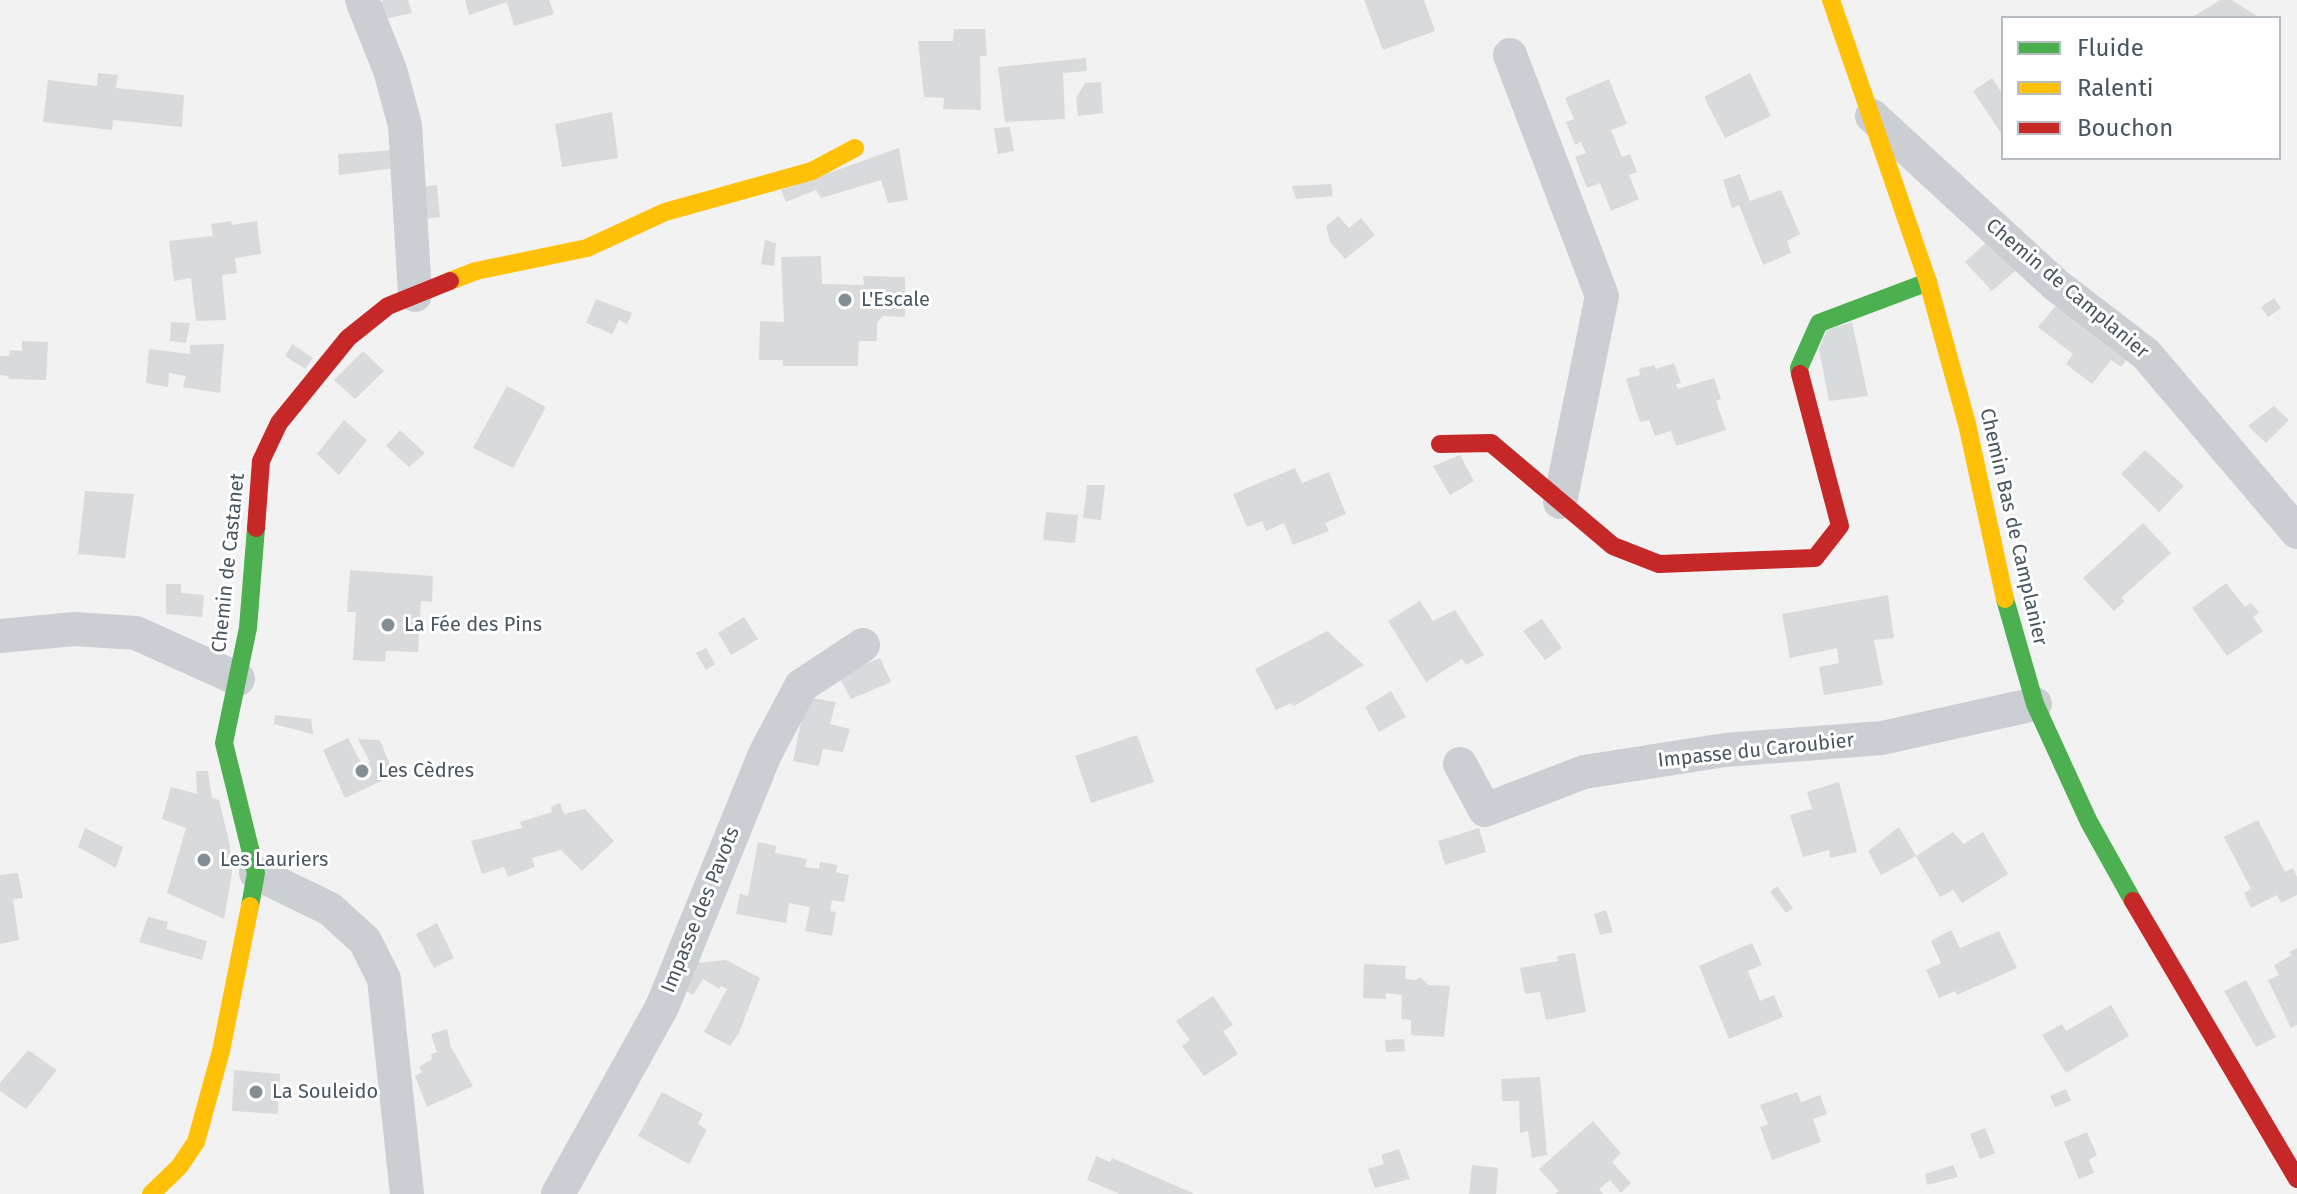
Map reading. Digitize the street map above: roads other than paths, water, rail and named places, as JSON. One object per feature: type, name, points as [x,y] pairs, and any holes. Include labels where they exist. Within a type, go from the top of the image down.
[{"type":"street","points":[[362,0],[390,70],[405,125],[415,295]]},
{"type":"street","name":"Chemin de Camplanier","points":[[1831,0],[1872,116],[2056,285],[2146,354],[2297,532]]},
{"type":"street","points":[[1510,55],[1602,296],[1560,502]]},
{"type":"street","name":"Chemin Bas de Camplanier","points":[[1872,116],[1928,282],[1967,424],[1997,569],[2035,704],[2096,835],[2216,1048],[2297,1179]]},
{"type":"street","name":"Chemin de Castanet","points":[[151,1194],[179,1167],[196,1142],[221,1051],[256,873],[224,743],[248,628],[261,461],[279,423],[348,338],[388,306],[476,271],[587,248],[665,212],[812,171],[855,148]]},
{"type":"street","points":[[1440,444],[1491,443],[1613,546],[1659,564],[1815,558],[1840,526],[1799,368],[1819,323],[1928,282]]},
{"type":"street","points":[[0,636],[74,629],[136,633],[238,679]]},
{"type":"street","name":"Impasse des Pavots","points":[[558,1194],[662,1007],[765,754],[801,686],[863,645]]},
{"type":"street","name":"Impasse du Caroubier","points":[[1460,764],[1485,810],[1584,772],[1725,750],[1882,738],[2035,704]]},
{"type":"street","points":[[256,873],[330,909],[365,941],[384,979],[407,1194]]},
{"type":"place","name":"L'Escale","points":[[845,300]]},
{"type":"place","name":"La Fée des Pins","points":[[388,625]]},
{"type":"place","name":"Les Cèdres","points":[[362,771]]},
{"type":"place","name":"Les Lauriers","points":[[204,860]]},
{"type":"place","name":"La Souleido","points":[[256,1092]]}]
